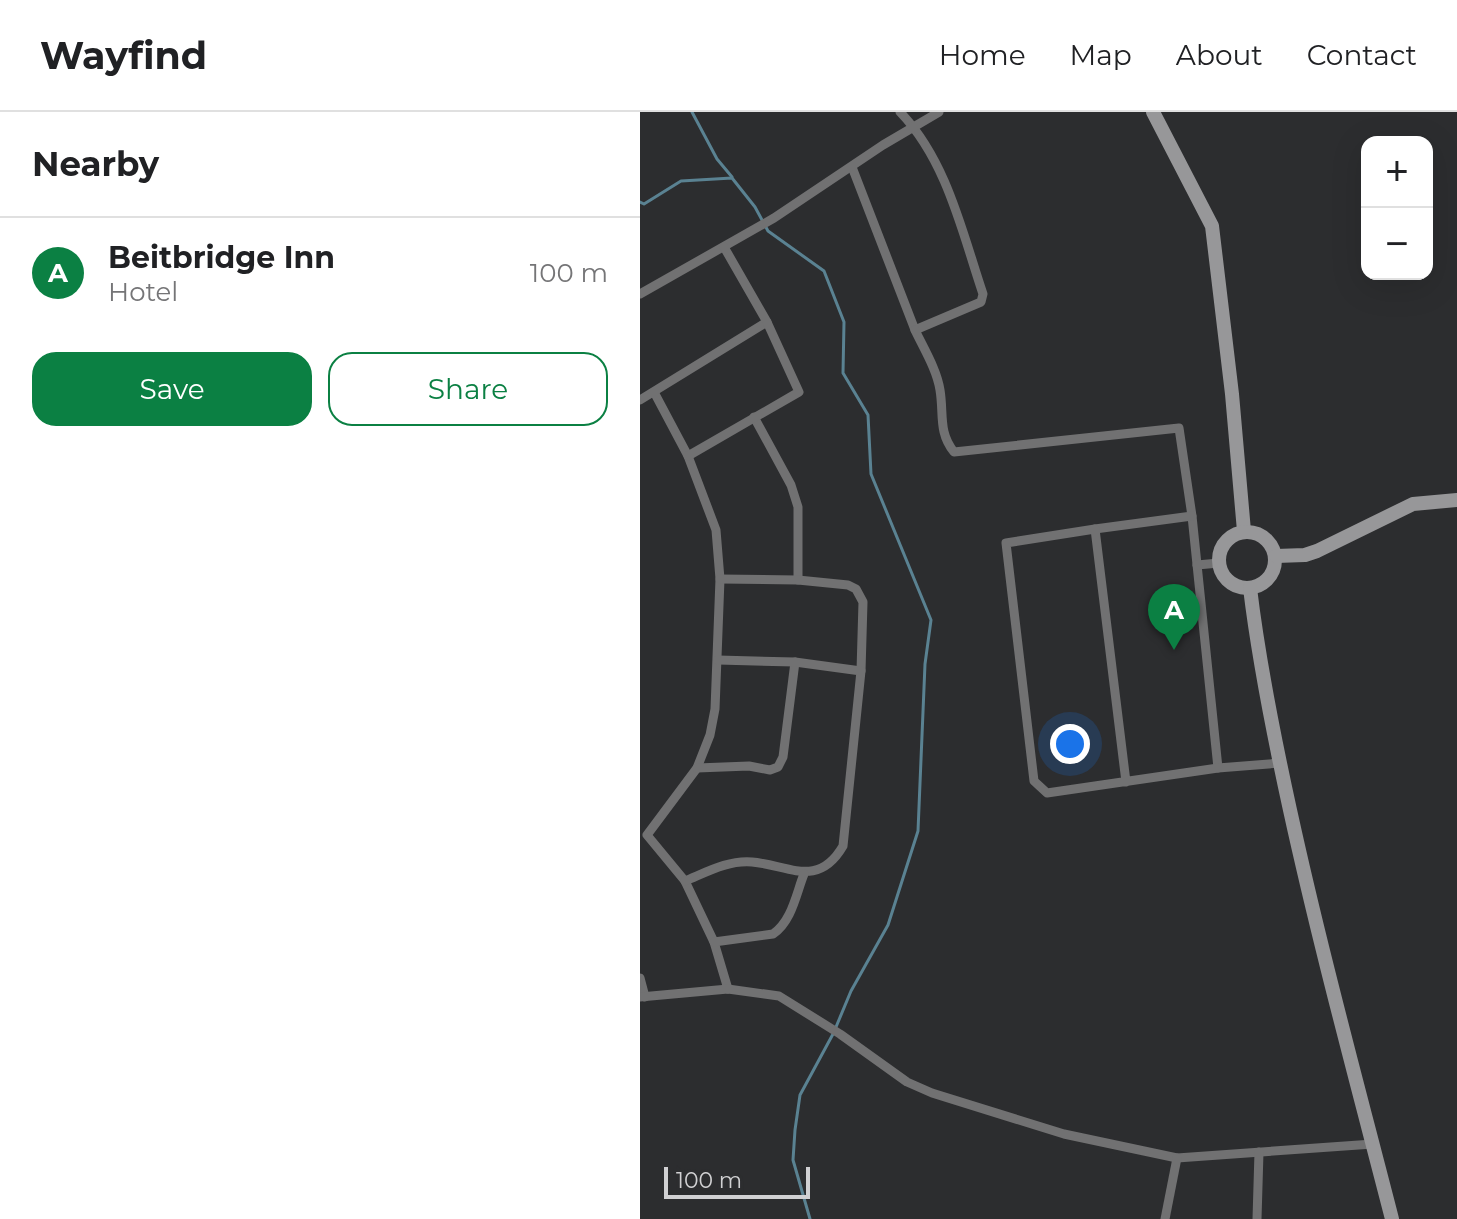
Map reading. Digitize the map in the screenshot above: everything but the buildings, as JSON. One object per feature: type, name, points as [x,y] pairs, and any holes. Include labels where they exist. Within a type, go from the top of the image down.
[{"type":"street","points":[[900,112],[914,126],[938,164],[983,294],[978,305],[915,330]]},
{"type":"street","points":[[640,294],[774,218],[939,112]]},
{"type":"street","points":[[1153,112],[1212,226],[1244,531]]},
{"type":"street","points":[[852,167],[937,379],[942,431],[954,452],[1179,428],[1192,516],[1218,768]]},
{"type":"street","points":[[688,456],[799,392],[767,322],[724,247]]},
{"type":"street","points":[[640,400],[767,322]]},
{"type":"street","points":[[654,392],[688,456],[716,530],[720,579],[718,660],[710,735],[697,768],[643,831],[685,881],[714,942],[728,989]]},
{"type":"street","points":[[754,417],[791,485],[798,507],[798,580]]},
{"type":"street","points":[[1276,556],[1305,555],[1317,551],[1413,504],[1457,500]]},
{"type":"street","points":[[1192,516],[1006,543],[1034,781],[1047,793],[1218,768],[1280,763]]},
{"type":"street","points":[[1095,529],[1126,782]]},
{"type":"street","points":[[1244,531],[1263,535],[1272,544],[1276,556],[1274,569],[1267,580],[1250,588],[1227,580],[1219,563],[1220,550],[1227,539],[1244,531]]},
{"type":"street","points":[[1197,565],[1219,563]]},
{"type":"street","points":[[685,881],[727,864],[752,862],[804,874],[831,862],[843,846],[861,671],[863,602],[860,594],[848,585],[798,580],[720,579]]},
{"type":"street","points":[[1250,588],[1255,632],[1280,763],[1320,942],[1392,1219]]},
{"type":"street","points":[[718,660],[795,662],[861,671]]},
{"type":"street","points":[[697,768],[749,766],[770,770],[778,767],[783,757],[795,662]]},
{"type":"street","points":[[714,942],[773,934],[780,929],[786,922],[804,874]]},
{"type":"street","points":[[640,978],[643,997],[728,989],[779,996],[840,1034],[907,1082],[932,1093],[1064,1134],[1177,1158],[1373,1144]]},
{"type":"street","points":[[1257,1219],[1259,1152]]},
{"type":"street","points":[[1165,1219],[1177,1158]]},
{"type":"waterway","points":[[692,112],[717,159],[732,177]]},
{"type":"waterway","points":[[640,202],[644,204],[681,181],[732,178],[755,207],[768,231],[824,271],[844,322],[843,373],[868,415],[871,474],[931,620],[925,664],[918,831],[888,925],[851,991],[836,1027]]},
{"type":"waterway","points":[[810,1219],[793,1160],[795,1130],[800,1095],[833,1034]]},
{"type":"place","name":"Beitbridge Inn","points":[[1174,650]]}]
